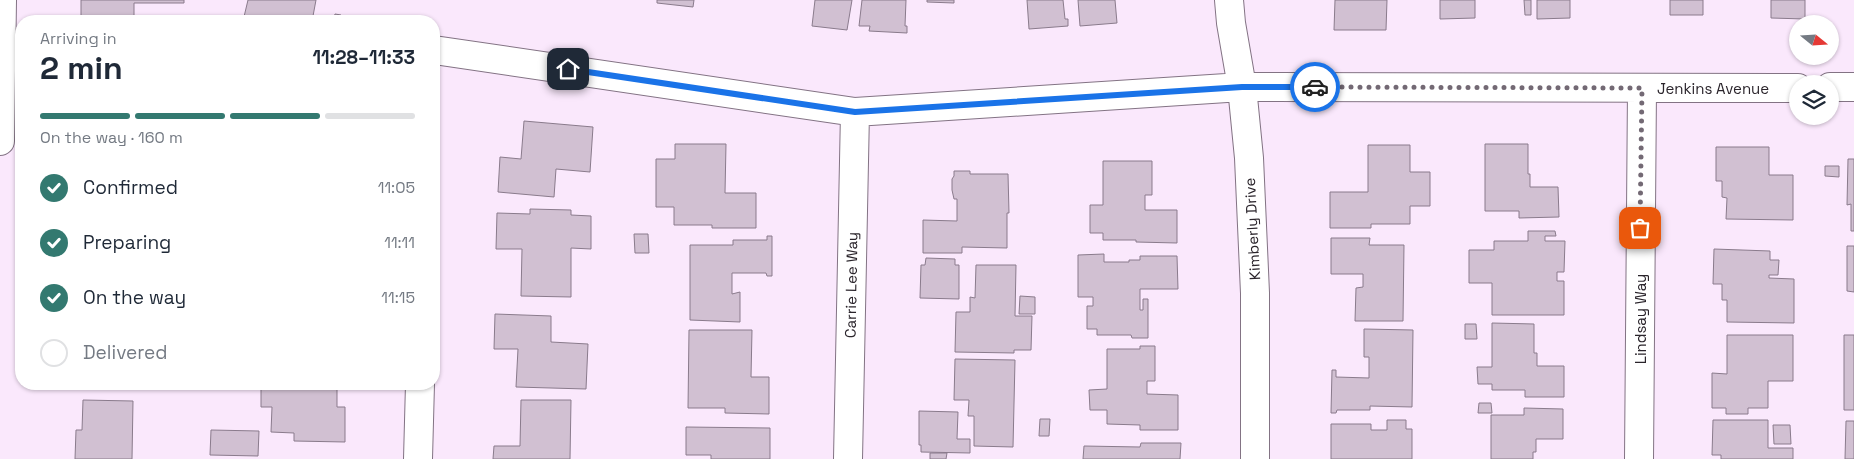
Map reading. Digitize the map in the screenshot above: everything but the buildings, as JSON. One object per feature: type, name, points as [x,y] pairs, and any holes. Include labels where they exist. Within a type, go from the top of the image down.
[{"type":"street","points":[[0,141],[2,0]]},
{"type":"street","name":"Kimberly Drive","points":[[1229,0],[1242,87],[1249,158],[1256,293],[1255,459]]},
{"type":"street","name":"Jenkins Avenue","points":[[440,51],[855,112],[1242,87],[1789,88]]},
{"type":"street","points":[[1839,87],[1854,87]]},
{"type":"street","name":"Lindsay Way","points":[[1639,459],[1642,88]]},
{"type":"street","name":"Carrie Lee Way","points":[[848,459],[855,112]]},
{"type":"street","points":[[418,459],[420,390]]},
{"type":"way so far","points":[[1315,87],[1642,88],[1640,228]]},
{"type":"route","points":[[568,69],[855,112],[1242,87],[1315,87]]}]
